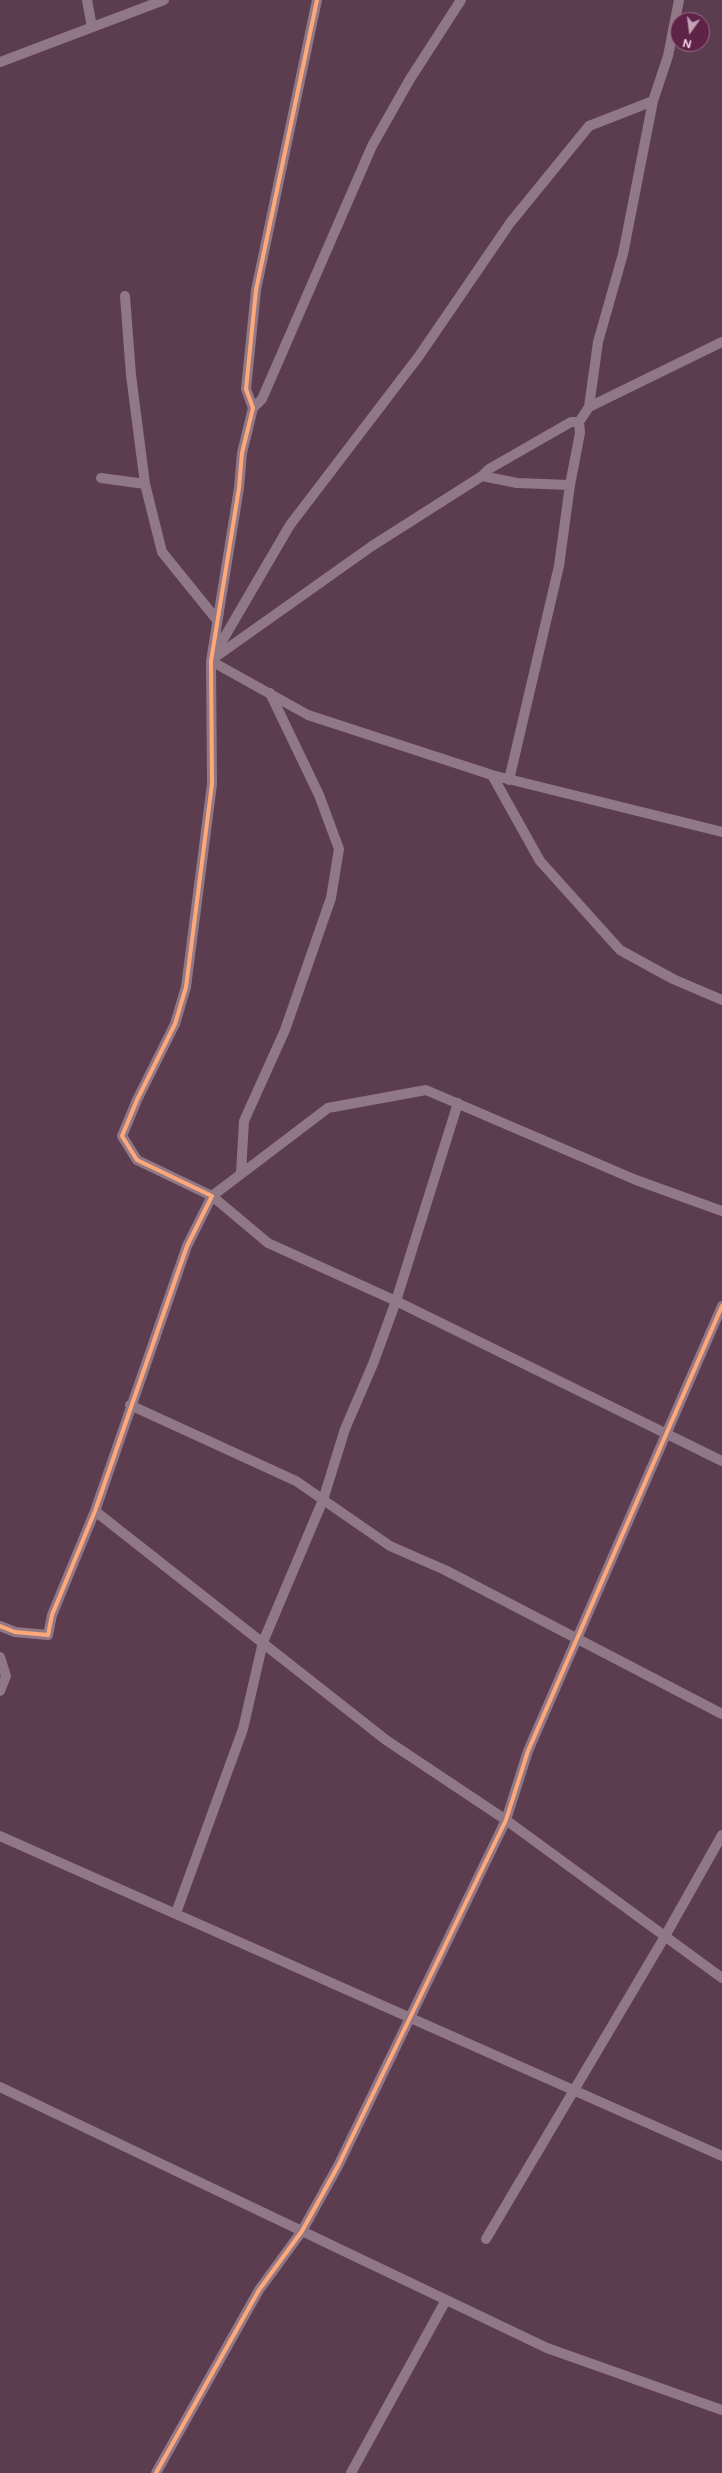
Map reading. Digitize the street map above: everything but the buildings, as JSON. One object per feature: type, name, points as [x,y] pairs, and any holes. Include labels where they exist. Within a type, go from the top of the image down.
[{"type":"street","points":[[87,0],[92,27]]},
{"type":"street","points":[[0,62],[164,0]]},
{"type":"street","points":[[317,0],[256,290],[246,389],[252,408],[242,453],[239,488],[211,661],[212,784],[186,987],[175,1024],[137,1100],[122,1136],[138,1160],[212,1196],[268,1242],[396,1301],[722,1461]]},
{"type":"street","points":[[252,408],[262,399],[372,146],[410,79],[461,0]]},
{"type":"street","points":[[590,407],[598,342],[623,254],[653,101],[668,56],[679,0]]},
{"type":"street","points":[[211,661],[290,525],[419,356],[510,223],[588,126],[653,101]]},
{"type":"street","points":[[125,296],[131,375],[145,484],[162,552],[217,620]]},
{"type":"street","points":[[509,780],[559,566],[570,485],[580,433],[579,422],[590,407],[722,342]]},
{"type":"street","points":[[211,661],[372,546],[482,476],[489,469],[570,422],[579,422]]},
{"type":"street","points":[[482,476],[517,483],[570,485]]},
{"type":"street","points":[[101,478],[145,484]]},
{"type":"street","points":[[211,661],[308,715],[509,780],[722,832]]},
{"type":"street","points":[[241,1173],[244,1121],[284,1030],[328,905],[338,849],[319,795],[270,693]]},
{"type":"street","points":[[492,775],[540,861],[620,950],[673,979],[722,1000]]},
{"type":"street","points":[[0,1626],[14,1632],[48,1635],[52,1615],[96,1510],[130,1405],[187,1246],[212,1196],[328,1108],[426,1090],[636,1180],[722,1211]]},
{"type":"street","points":[[176,1913],[243,1729],[263,1642],[324,1500],[345,1429],[373,1364],[396,1301],[458,1103]]},
{"type":"street","points":[[156,2473],[259,2290],[302,2231],[338,2166],[506,1820],[528,1750],[722,1306]]},
{"type":"street","points":[[130,1405],[296,1482],[390,1546],[445,1570],[722,1714]]},
{"type":"street","points":[[96,1510],[386,1740],[506,1820],[664,1938],[722,1978]]},
{"type":"street","points":[[0,1656],[6,1676],[0,1691]]},
{"type":"street","points":[[486,2239],[664,1938],[722,1835]]},
{"type":"street","points":[[0,1836],[722,2156]]},
{"type":"street","points":[[0,2087],[547,2348],[722,2410]]},
{"type":"street","points":[[351,2473],[446,2300]]},
{"type":"cycle path","points":[[0,1626],[15,1632],[48,1635],[52,1615],[95,1511],[187,1246],[212,1196],[137,1160],[122,1136],[137,1100],[175,1024],[186,987],[212,784],[211,661],[239,488],[242,453],[253,408],[246,389],[256,290],[317,0]]},
{"type":"cycle path","points":[[156,2473],[259,2290],[302,2231],[338,2166],[506,1820],[528,1751],[722,1306]]}]
